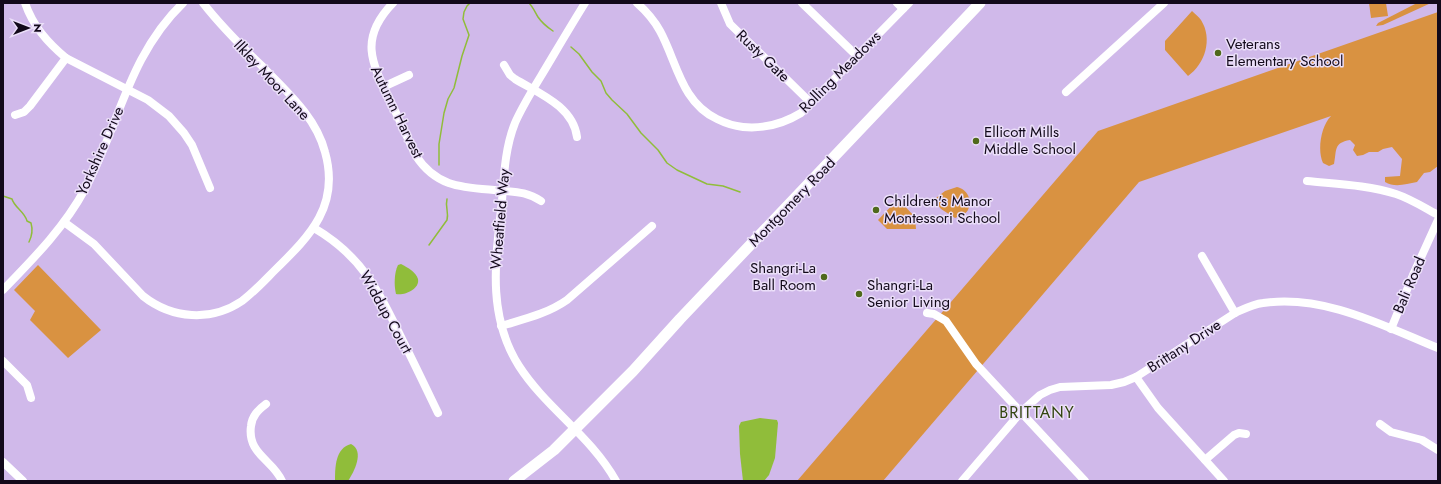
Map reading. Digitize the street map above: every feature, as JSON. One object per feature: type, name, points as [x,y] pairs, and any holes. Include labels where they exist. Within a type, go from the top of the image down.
[{"type":"main road","name":"Montgomery Road","points":[[514,481],[554,450],[633,371],[680,319],[980,3]]},
{"type":"street","points":[[25,3],[32,21],[40,32],[54,48],[66,58],[159,108],[177,124],[192,145],[210,188]]},
{"type":"street","name":"Yorkshire Drive","points":[[3,290],[36,256],[76,205],[94,172],[126,89],[136,68],[149,45],[162,27],[183,3]]},
{"type":"street","name":"Ilkley Moor Lane","points":[[64,222],[94,244],[152,303],[170,311],[195,315],[221,312],[242,301],[297,249],[314,228],[325,204],[329,179],[325,151],[319,136],[306,114],[289,94],[225,29],[203,3]]},
{"type":"street","name":"Autumn Harvest","points":[[393,3],[378,21],[372,39],[372,59],[375,70],[416,156],[436,178],[455,185],[524,192],[541,201]]},
{"type":"street","name":"Wheatfield Way","points":[[585,3],[520,111],[510,139],[504,170],[495,266],[495,289],[501,326],[508,346],[518,365],[532,384],[599,456],[616,481]]},
{"type":"street","name":"Rolling Meadows","points":[[636,3],[660,31],[687,92],[703,110],[714,118],[738,127],[762,127],[774,125],[793,118],[801,113],[857,56],[903,5]]},
{"type":"street","name":"Rusty Gate","points":[[721,3],[730,24],[811,104]]},
{"type":"street","points":[[802,3],[857,56]]},
{"type":"street","points":[[1066,92],[1164,3]]},
{"type":"street","points":[[15,115],[24,112],[30,106],[66,58]]},
{"type":"street","points":[[504,65],[510,75],[553,102],[565,112],[575,125],[577,137]]},
{"type":"street","points":[[383,87],[409,75]]},
{"type":"street","points":[[1307,181],[1378,189],[1411,200],[1438,215]]},
{"type":"street","name":"Bali Road","points":[[1390,329],[1438,220]]},
{"type":"street","points":[[501,326],[548,311],[558,306],[567,300],[652,226]]},
{"type":"street","name":"Widdup Court","points":[[314,228],[330,237],[340,245],[366,272],[381,296],[438,413]]},
{"type":"street","points":[[1202,256],[1235,313]]},
{"type":"street","name":"Brittany Drive","points":[[962,481],[1021,412],[1035,399],[1050,390],[1060,387],[1073,385],[1111,385],[1136,377],[1235,313],[1251,306],[1263,303],[1291,302],[1339,310],[1357,315],[1438,348]]},
{"type":"street","points":[[927,313],[934,314],[946,321],[976,364],[1085,481]]},
{"type":"street","points":[[3,361],[27,385],[31,398]]},
{"type":"street","points":[[1136,377],[1158,408],[1224,481]]},
{"type":"street","points":[[266,404],[253,417],[250,431],[251,438],[253,445],[259,454],[277,473],[282,481]]},
{"type":"street","points":[[1380,424],[1391,432],[1422,440],[1438,450]]},
{"type":"street","points":[[1205,460],[1234,435],[1246,434]]},
{"type":"street","points":[[3,462],[23,481]]},
{"type":"shaded area","points":[[1369,3],[1386,3],[1388,16],[1371,18]]},
{"type":"shaded area","points":[[1417,3],[1431,3],[1383,25],[1376,26],[1378,23]]},
{"type":"shaded area","points":[[1192,11],[1205,27],[1207,43],[1203,58],[1199,65],[1188,76],[1165,50],[1165,41]]},
{"type":"shaded area","points":[[1438,12],[1438,166],[1430,172],[1424,173],[1417,182],[1393,185],[1385,182],[1385,177],[1400,176],[1402,159],[1392,147],[1378,152],[1369,152],[1357,156],[1353,150],[1355,145],[1350,140],[1345,141],[1338,145],[1334,164],[1329,166],[1323,163],[1320,152],[1322,132],[1331,116],[1139,182],[883,481],[797,481],[1098,131]]},
{"type":"shaded area","points":[[957,187],[964,190],[970,202],[967,212],[955,218],[941,209],[936,203],[936,198],[945,191]]},
{"type":"shaded area","points":[[898,199],[915,217],[916,229],[887,229],[878,220]]},
{"type":"shaded area","points":[[401,264],[415,274],[418,279],[418,283],[414,289],[407,293],[396,294],[395,276],[398,265]]},
{"type":"shaded area","points":[[38,265],[101,330],[68,358],[30,320],[35,311],[14,290]]},
{"type":"shaded area","points":[[760,418],[777,420],[775,458],[769,475],[764,481],[743,481],[739,426],[741,422]]},
{"type":"shaded area","points":[[351,444],[355,447],[358,456],[353,472],[348,481],[335,481],[335,470],[339,454],[346,446]]},
{"type":"waterway","points":[[439,165],[439,144],[444,113],[448,99],[454,88],[469,35],[463,19],[464,12],[470,3]]},
{"type":"waterway","points":[[529,3],[541,21],[553,31]]},
{"type":"waterway","points":[[571,47],[579,54],[592,72],[601,81],[606,93],[627,114],[641,133],[658,150],[667,163],[677,170],[707,184],[723,186],[740,192]]},
{"type":"waterway","points":[[3,196],[12,199],[27,221],[31,223],[32,233],[29,242]]},
{"type":"waterway","points":[[429,245],[447,220],[447,199]]},
{"type":"place","name":"Veterans Elementary School","points":[[1218,53]]},
{"type":"place","name":"Ellicott Mills Middle School","points":[[976,141]]},
{"type":"place","name":"Children's Manor Montessori School","points":[[876,210]]},
{"type":"place","name":"Shangri-La Ball Room","points":[[824,277]]},
{"type":"place","name":"Shangri-La Senior Living","points":[[859,294]]},
{"type":"district","name":"BRITTANY","points":[[1037,412]]}]
